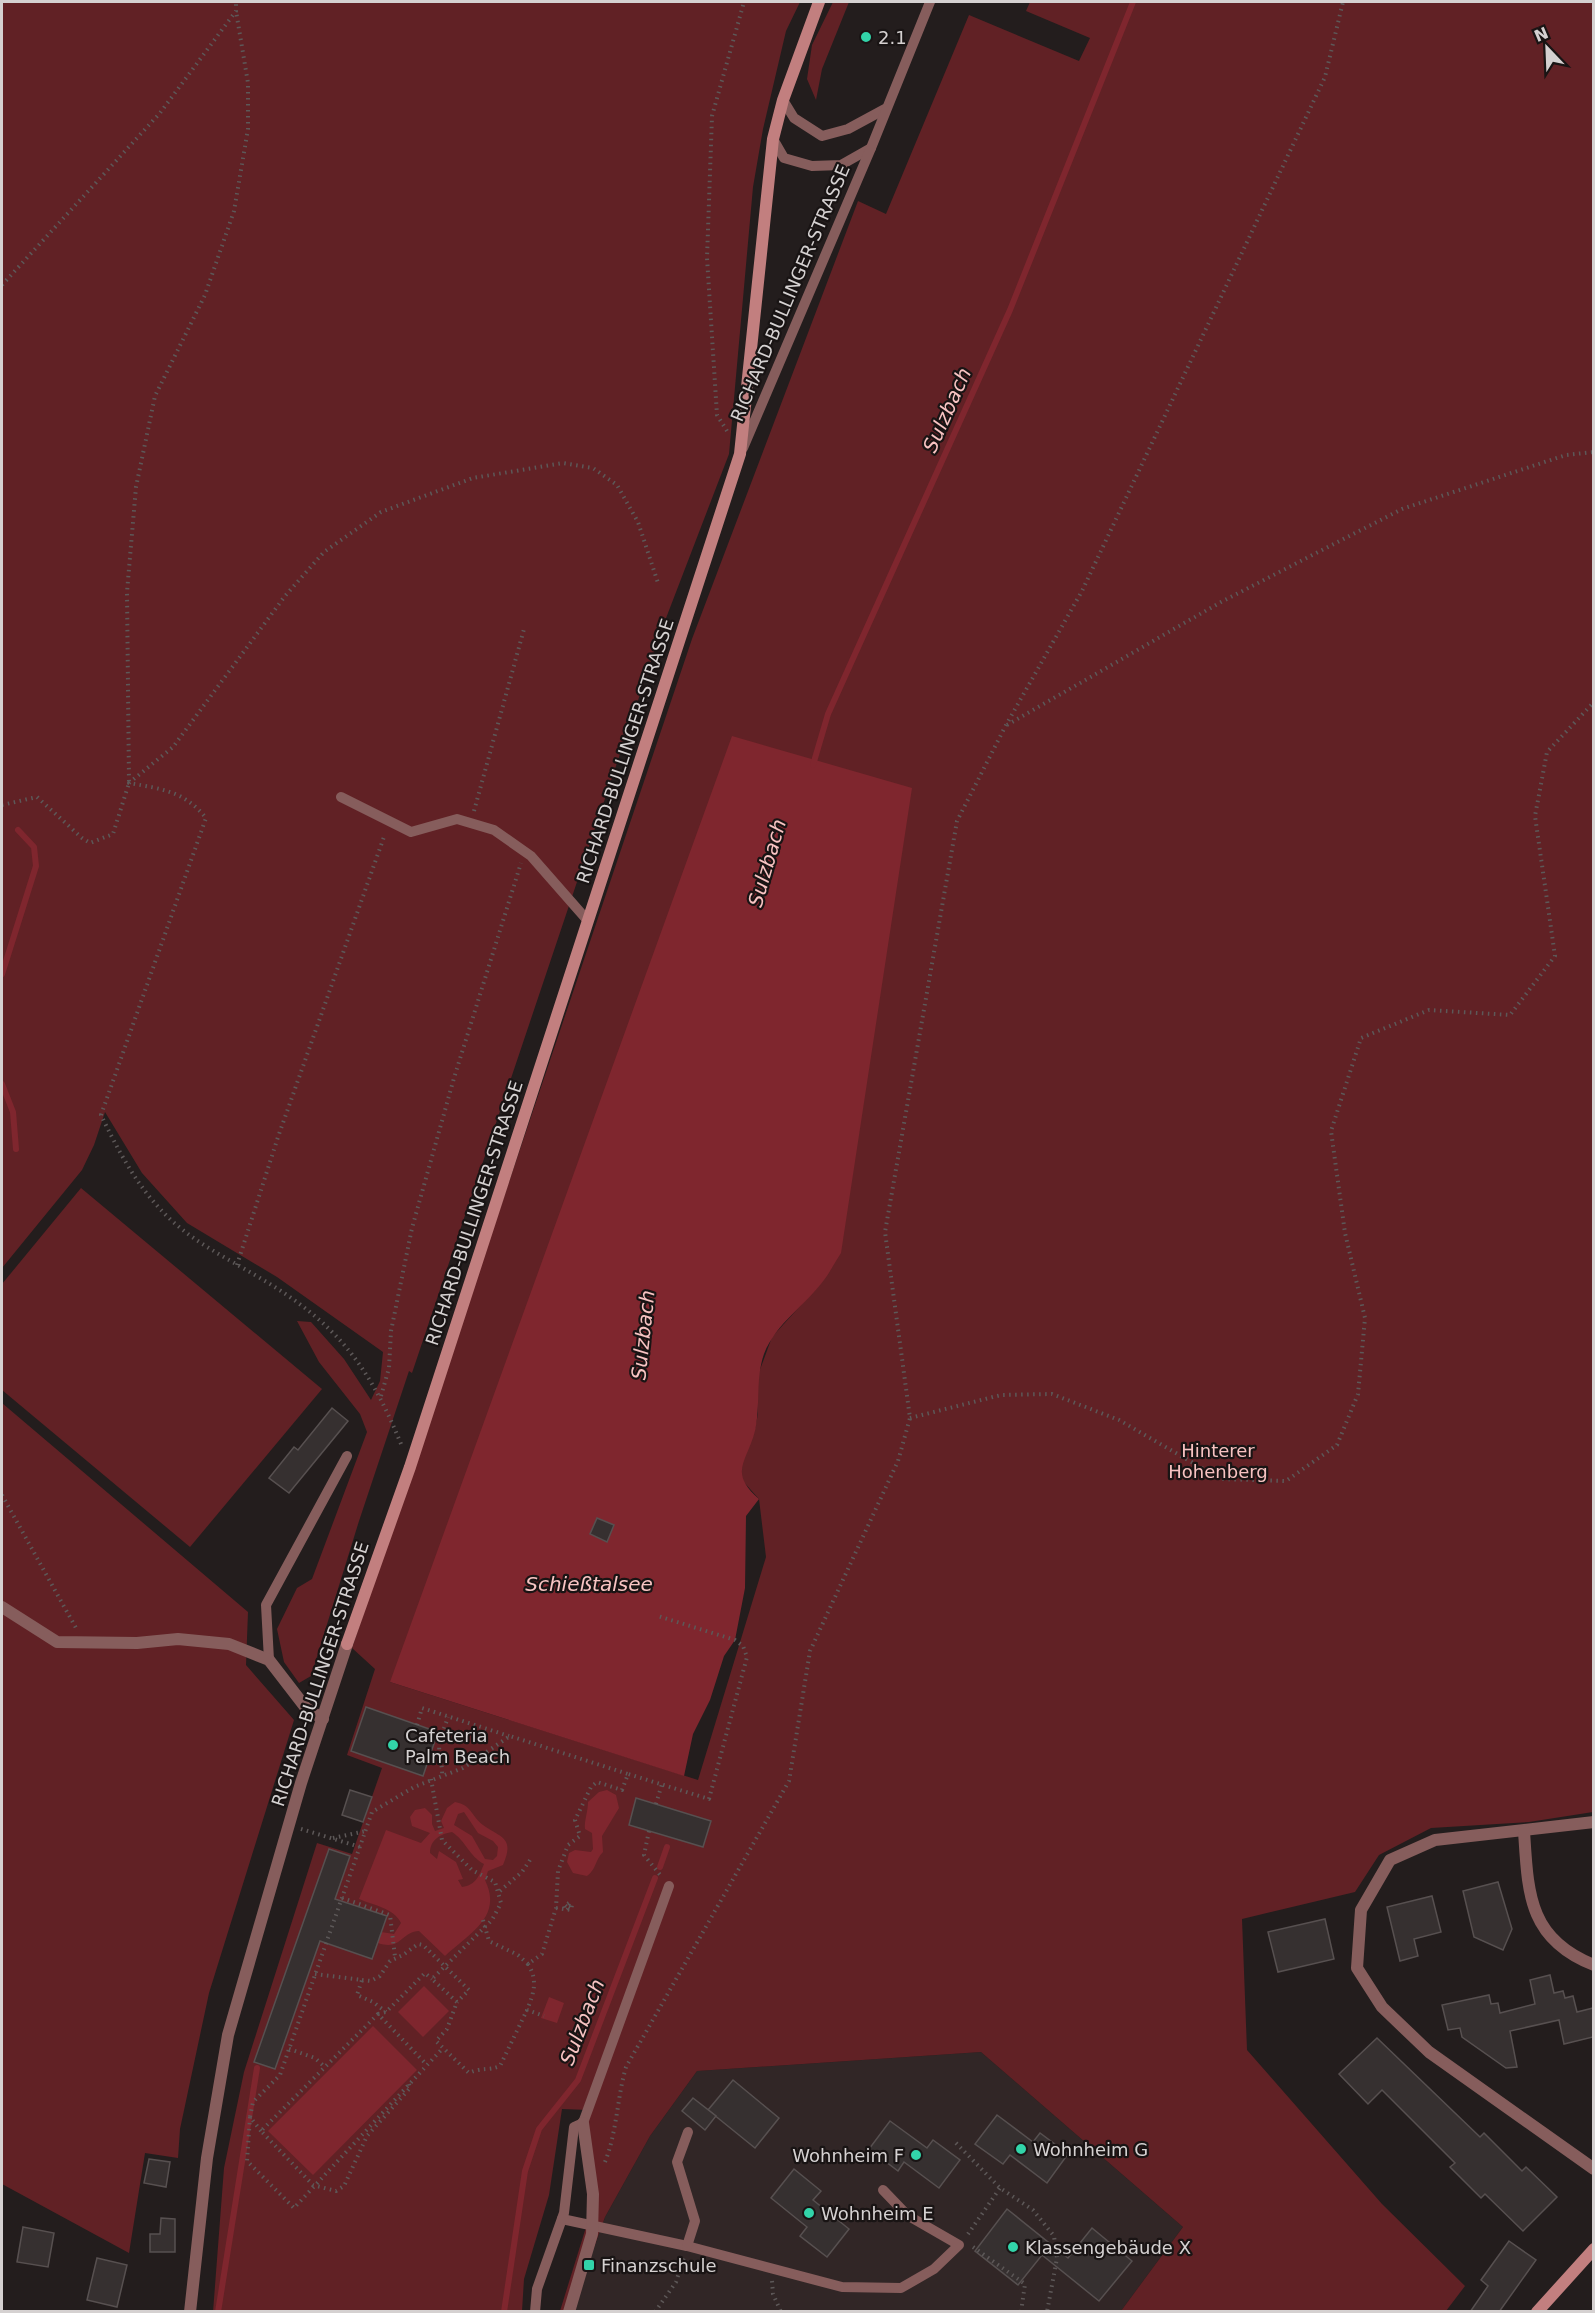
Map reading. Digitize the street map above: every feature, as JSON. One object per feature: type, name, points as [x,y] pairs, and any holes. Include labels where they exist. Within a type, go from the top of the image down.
[{"type":"street","points":[[740,454],[773,139],[783,100],[819,2]]},
{"type":"street","name":"RICHARD-BULLINGER-STRASSE","points":[[190,2312],[207,2158],[228,2035],[289,1825],[347,1644],[410,1467],[740,454]]},
{"type":"street","points":[[2,1607],[57,1641],[85,1644],[178,1639],[229,1644],[269,1660],[306,1708],[323,1719]]},
{"type":"street","points":[[1593,1822],[1435,1840],[1390,1860],[1361,1910],[1357,1968],[1382,2007],[1429,2052],[1593,2169]]},
{"type":"street","points":[[1524,1831],[1529,1893],[1542,1930],[1563,1950],[1593,1965]]},
{"type":"street","points":[[569,2312],[592,2234],[593,2194],[584,2123]]},
{"type":"street","points":[[1537,2312],[1593,2249]]},
{"type":"lane","name":"RICHARD-BULLINGER-STRASSE","points":[[740,454],[871,148],[930,2]]},
{"type":"lane","points":[[783,100],[794,118],[822,136],[848,129],[885,109]]},
{"type":"lane","name":"RICHARD-BULLINGER-STRASSE","points":[[773,139],[784,158],[812,166],[841,165],[871,148]]},
{"type":"lane","points":[[341,797],[411,832],[457,819],[494,830],[525,851],[588,921]]},
{"type":"lane","points":[[269,1660],[266,1605],[347,1456]]},
{"type":"lane","points":[[535,2312],[537,2289],[562,2219],[574,2127],[584,2123],[669,1886]]},
{"type":"lane","points":[[687,2246],[694,2221],[677,2162],[688,2132]]},
{"type":"lane","points":[[562,2219],[687,2246],[842,2287],[901,2288],[934,2269],[959,2245],[907,2215],[883,2190]]},
{"type":"path","points":[[2,805],[37,797],[90,843],[113,834],[129,783],[127,592],[136,487],[155,396],[205,295],[234,211],[248,129],[248,83],[236,2]]},
{"type":"path","points":[[740,454],[717,415],[707,258],[712,116],[744,2]]},
{"type":"path","points":[[604,2164],[612,2145],[617,2097],[626,2067],[789,1781],[810,1651],[898,1461],[910,1418],[885,1232],[957,821],[1006,725],[1082,591],[1325,77],[1343,2]]},
{"type":"path","points":[[2,285],[160,113],[236,11]]},
{"type":"path","points":[[1006,725],[1221,602],[1402,509],[1566,455],[1593,452]]},
{"type":"path","points":[[129,783],[173,747],[285,596],[324,552],[381,512],[473,478],[563,464],[592,468],[616,485],[638,522],[658,583]]},
{"type":"path","points":[[470,823],[524,629]]},
{"type":"path","points":[[910,1418],[1001,1395],[1052,1394],[1119,1420],[1221,1479],[1286,1481],[1337,1445],[1358,1394],[1365,1318],[1345,1233],[1331,1131],[1361,1038],[1429,1010],[1510,1015],[1555,956],[1535,816],[1547,752],[1593,702]]},
{"type":"path","points":[[129,783],[168,790],[194,803],[206,818],[100,1114],[123,1160],[161,1210],[197,1241],[314,1313],[356,1356],[381,1396],[410,1467]]},
{"type":"path","points":[[237,1264],[278,1137],[389,822]]},
{"type":"path","points":[[381,1396],[389,1368],[391,1330],[412,1228],[454,1078],[525,851]]},
{"type":"path","points":[[2,1495],[85,1644]]},
{"type":"path","points":[[417,1725],[422,1708],[710,1798],[747,1657],[743,1646],[735,1640],[658,1616]]},
{"type":"path","points":[[442,1776],[443,1765],[438,1740],[448,1717]]},
{"type":"path","points":[[443,2048],[294,2208],[269,2186],[247,2161],[253,2102],[280,2075],[372,1812],[431,1779],[463,1768],[510,1736]]},
{"type":"path","points":[[528,1964],[542,1954],[556,1908],[558,1871],[568,1845],[580,1836],[575,1820],[591,1787],[597,1782],[622,1790],[628,1774]]},
{"type":"path","points":[[431,1779],[442,1840],[477,1871],[490,1878],[500,1891],[501,1903],[498,1914],[432,1979]]},
{"type":"path","points":[[656,1804],[662,1784]]},
{"type":"path","points":[[289,1825],[360,1847]]},
{"type":"path","points":[[333,1839],[361,1830],[366,1831]]},
{"type":"path","points":[[649,1831],[644,1855],[669,1886]]},
{"type":"path","points":[[500,1891],[522,1872],[530,1860]]},
{"type":"path","points":[[342,1898],[390,1915],[395,1957]]},
{"type":"path","points":[[556,1908],[569,1911],[572,1905],[569,1903],[564,1906],[567,1910],[571,1906],[565,1905],[567,1908]]},
{"type":"path","points":[[315,1974],[371,1981],[380,1976],[395,1957],[403,1955],[418,1944],[423,1945],[469,1990],[457,2002],[447,2028],[436,2041],[469,2073],[481,2067],[492,2069],[500,2066],[527,2010],[535,1977],[528,1964],[510,1950],[489,1941],[483,1920]]},
{"type":"path","points":[[261,2131],[378,2014],[386,2012],[425,1972],[457,2002]]},
{"type":"path","points":[[362,1980],[357,1995],[374,2002],[386,2012]]},
{"type":"path","points":[[527,2010],[544,2016]]},
{"type":"path","points":[[378,2014],[427,2065]]},
{"type":"path","points":[[289,2049],[315,2058],[325,2067]]},
{"type":"path","points":[[250,2117],[313,2185],[336,2191],[344,2186],[367,2136],[411,2088],[409,2084]]},
{"type":"path","points":[[956,2143],[1000,2188],[1033,2210],[1054,2236],[1057,2258],[1047,2312]]},
{"type":"path","points":[[1000,2188],[959,2245],[975,2247],[1025,2284],[1021,2312]]},
{"type":"path","points":[[655,2312],[676,2282],[687,2246]]},
{"type":"path","points":[[770,2268],[773,2294],[781,2312]]},
{"type":"shaded area","points":[[981,2052],[1183,2227],[1121,2311],[571,2312],[605,2217],[650,2136],[697,2071]]},
{"type":"green space","points":[[2,2],[800,2],[786,31],[763,129],[753,187],[729,454],[663,626],[412,1373],[409,1371],[311,1676],[299,1683],[284,1662],[277,1629],[297,1588],[312,1579],[367,1432],[360,1414],[319,1362],[297,1321],[311,1322],[344,1359],[371,1400],[380,1381],[383,1352],[277,1277],[187,1223],[142,1173],[105,1112],[94,1145],[82,1170],[2,1268]]},
{"type":"green space","points":[[833,2],[849,2],[822,69],[816,100],[807,79],[812,45]]},
{"type":"green space","name":"Hinterer Hohenberg","points":[[1030,2],[1593,2],[1593,1812],[1529,1822],[1431,1828],[1379,1855],[1355,1892],[1242,1919],[1247,2050],[1382,2204],[1465,2286],[1446,2311],[1121,2311],[1183,2227],[981,2052],[697,2071],[650,2136],[605,2217],[571,2311],[560,2311],[587,2224],[589,2110],[562,2109],[549,2195],[524,2279],[522,2311],[213,2312],[224,2168],[244,2072],[317,1843],[352,1854],[382,1768],[347,1755],[375,1669],[352,1648],[692,639],[858,201],[886,214],[969,15],[1079,61],[1090,38],[1026,11]],"holes":[[[823,1281],[772,1337],[758,1375],[758,1414],[754,1433],[741,1465],[742,1480],[759,1499],[766,1557],[698,1780],[390,1682]],[[636,1799],[711,1821],[703,1847],[629,1825]]]},
{"type":"green space","points":[[81,1188],[322,1389],[190,1547],[2,1390],[2,1284]]},
{"type":"green space","points":[[2,1403],[248,1612],[246,1665],[294,1720],[209,1993],[180,2129],[178,2158],[145,2153],[129,2253],[2,2184]]},
{"type":"water","name":"Schießtalsee","points":[[732,736],[912,788],[841,1253],[826,1277],[776,1333],[764,1354],[761,1364],[755,1431],[742,1466],[744,1481],[759,1499],[746,1516],[745,1588],[735,1640],[724,1656],[710,1700],[693,1734],[684,1776],[390,1682]]},
{"type":"water","points":[[607,1790],[616,1795],[619,1808],[602,1836],[603,1852],[587,1876],[573,1873],[567,1862],[569,1853],[575,1850],[591,1852],[593,1849],[592,1833],[585,1829],[588,1802],[599,1792]]},
{"type":"water","points":[[455,1802],[461,1803],[479,1822],[507,1843],[503,1865],[488,1871],[485,1880],[490,1904],[487,1914],[473,1932],[445,1956],[419,1931],[408,1934],[392,1945],[378,1943],[381,1932],[394,1934],[401,1923],[388,1910],[359,1899],[386,1830],[421,1843],[430,1833],[412,1826],[410,1817],[415,1810],[425,1808],[432,1815],[435,1831],[444,1828],[441,1821],[447,1808]],"holes":[[[464,1812],[478,1833],[493,1841],[498,1847],[497,1856],[493,1860],[485,1859],[472,1836],[454,1825],[458,1814]],[[452,1832],[484,1864],[476,1879],[467,1886],[462,1887],[458,1880],[463,1879],[456,1862],[439,1851],[437,1859],[430,1853],[430,1848],[436,1838]]]},
{"type":"water","points":[[424,1986],[449,2011],[423,2037],[398,2012]]},
{"type":"water","points":[[549,1997],[564,2003],[557,2023],[541,2018]]},
{"type":"water","points":[[373,2026],[417,2070],[313,2175],[268,2131]]},
{"type":"building","points":[[332,1408],[348,1421],[289,1493],[269,1478],[294,1447],[298,1450]]},
{"type":"building","points":[[597,1518],[614,1525],[607,1542],[590,1534]]},
{"type":"building","name":"Cafeteria Palm Beach","points":[[366,1707],[438,1732],[423,1776],[351,1751]]},
{"type":"building","points":[[350,1790],[372,1797],[363,1822],[342,1815]]},
{"type":"building","points":[[636,1798],[711,1821],[703,1847],[629,1825]]},
{"type":"building","points":[[329,1849],[350,1856],[335,1899],[387,1916],[372,1959],[320,1941],[275,2069],[254,2062]]},
{"type":"building","points":[[1498,1882],[1512,1929],[1503,1950],[1474,1937],[1463,1891]]},
{"type":"building","points":[[1432,1896],[1441,1932],[1414,1939],[1418,1956],[1400,1961],[1387,1907]]},
{"type":"building","points":[[1325,1919],[1334,1959],[1278,1972],[1268,1932]]},
{"type":"building","points":[[1550,1975],[1554,1993],[1563,1991],[1565,1998],[1573,1996],[1577,2012],[1593,2008],[1593,2037],[1564,2044],[1559,2020],[1510,2031],[1517,2067],[1506,2068],[1462,2037],[1460,2028],[1448,2030],[1442,2005],[1489,1995],[1491,2004],[1498,2003],[1500,2013],[1535,2004],[1530,1980]]},
{"type":"building","points":[[1377,2038],[1480,2137],[1484,2133],[1522,2171],[1526,2167],[1557,2197],[1523,2231],[1485,2194],[1481,2198],[1450,2167],[1455,2163],[1382,2090],[1368,2104],[1339,2074]]},
{"type":"building","points":[[733,2080],[779,2118],[755,2148],[708,2110]]},
{"type":"building","points":[[693,2098],[716,2116],[705,2130],[682,2111]]},
{"type":"building","name":"Wohnheim G","points":[[997,2115],[1033,2142],[1040,2133],[1068,2154],[1047,2183],[1010,2155],[1003,2164],[975,2144]]},
{"type":"building","name":"Wohnheim F","points":[[890,2121],[927,2148],[933,2140],[960,2160],[939,2188],[904,2162],[898,2171],[869,2149]]},
{"type":"building","points":[[149,2159],[170,2162],[166,2187],[144,2183]]},
{"type":"building","name":"Wohnheim E","points":[[794,2169],[821,2191],[813,2200],[849,2229],[827,2257],[800,2236],[807,2227],[771,2198]]},
{"type":"building","points":[[1007,2209],[1068,2258],[1092,2228],[1132,2261],[1099,2301],[1042,2255],[1018,2285],[975,2251]]},
{"type":"building","points":[[161,2218],[175,2219],[175,2252],[150,2252],[150,2234],[160,2234]]},
{"type":"building","points":[[23,2227],[54,2233],[48,2267],[17,2262]]},
{"type":"building","points":[[1509,2241],[1536,2260],[1499,2312],[1470,2312],[1488,2286],[1481,2280]]},
{"type":"building","points":[[97,2258],[127,2265],[117,2307],[87,2300]]},
{"type":"waterway","name":"Sulzbach","points":[[813,765],[828,714],[1010,310],[1133,2]]},
{"type":"waterway","points":[[2,974],[36,866],[34,847],[18,830]]},
{"type":"waterway","points":[[2,1084],[13,1112],[16,1149]]},
{"type":"waterway","name":"Sulzbach","points":[[660,1867],[667,1847]]},
{"type":"waterway","name":"Sulzbach","points":[[504,2312],[525,2171],[539,2129],[578,2080],[655,1878]]},
{"type":"waterway","points":[[218,2312],[257,2068]]},
{"type":"place","name":"2.1","points":[[866,37]]},
{"type":"place","name":"Cafeteria Palm Beach","points":[[393,1745]]},
{"type":"place","name":"Wohnheim G","points":[[1021,2149]]},
{"type":"place","name":"Wohnheim F","points":[[916,2155]]},
{"type":"place","name":"Wohnheim E","points":[[809,2213]]},
{"type":"place","name":"Klassengebäude X","points":[[1013,2247]]},
{"type":"place","name":"Finanzschule","points":[[589,2265]]}]
